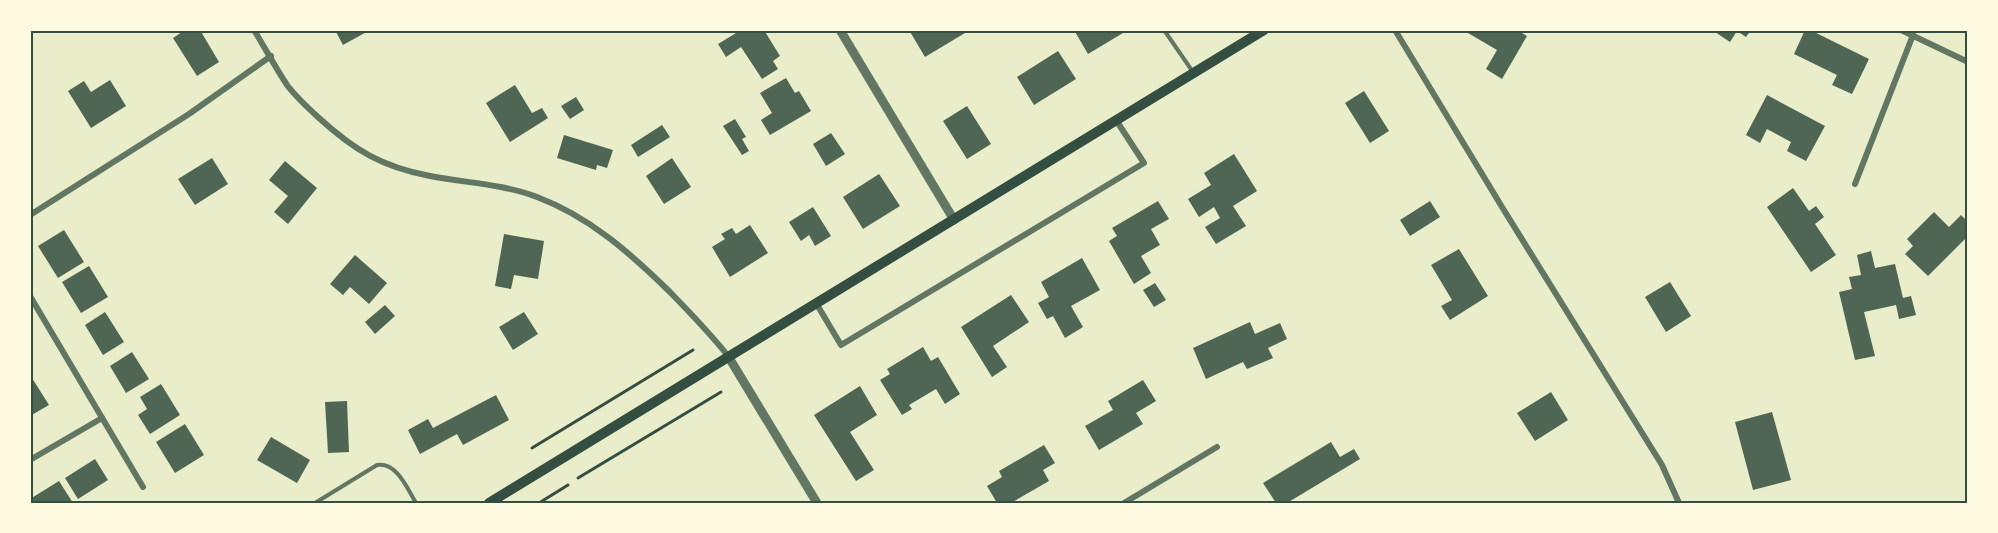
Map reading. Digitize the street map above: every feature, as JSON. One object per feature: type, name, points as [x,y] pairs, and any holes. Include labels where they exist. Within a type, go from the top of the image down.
[{"type":"main road","points":[[489,503],[1264,30]]},
{"type":"street","points":[[254,30],[288,86],[311,111],[365,155],[393,167],[417,173],[510,189],[537,197],[573,213],[601,230],[628,252],[713,337],[728,356],[818,503]]},
{"type":"street","points":[[840,30],[954,220]]},
{"type":"street","points":[[1395,30],[1662,465],[1679,503]]},
{"type":"street","points":[[1901,30],[1968,62]]},
{"type":"street","points":[[1856,184],[1913,35]]},
{"type":"street","points":[[30,215],[189,114],[271,56]]},
{"type":"street","points":[[816,303],[841,345],[1144,163],[1116,120]]},
{"type":"street","points":[[30,296],[143,487]]},
{"type":"street","points":[[30,460],[102,418]]},
{"type":"street","points":[[1124,503],[1217,447]]},
{"type":"lane","points":[[1164,30],[1193,73]]},
{"type":"lane","points":[[315,503],[377,465],[386,464],[392,467],[416,503]]},
{"type":"path","points":[[532,448],[693,350]]},
{"type":"path","points":[[578,478],[721,392]]},
{"type":"path","points":[[539,503],[568,485]]},
{"type":"building","points":[[185,30],[200,30],[219,62],[197,76],[173,38]]},
{"type":"building","points":[[335,30],[370,30],[343,45]]},
{"type":"building","points":[[741,30],[764,30],[780,56],[773,61],[778,69],[762,79],[741,47],[726,57],[718,44]]},
{"type":"building","points":[[909,30],[963,30],[965,33],[925,57]]},
{"type":"building","points":[[1074,30],[1128,30],[1088,54]]},
{"type":"building","points":[[1470,30],[1517,30],[1527,36],[1502,79],[1486,69],[1497,50],[1468,33]]},
{"type":"building","points":[[1712,30],[1751,30],[1746,37],[1737,31],[1730,42]]},
{"type":"building","points":[[1805,30],[1810,30],[1869,59],[1852,94],[1832,85],[1837,75],[1794,54]]},
{"type":"building","points":[[1058,51],[1076,79],[1034,105],[1017,77]]},
{"type":"building","points":[[786,78],[795,93],[799,91],[811,111],[770,135],[761,120],[772,113],[760,93]]},
{"type":"building","points":[[110,80],[126,106],[91,128],[68,91],[84,81],[91,92]]},
{"type":"building","points":[[515,85],[532,113],[542,108],[548,118],[510,142],[486,103]]},
{"type":"building","points":[[1364,91],[1389,131],[1370,143],[1345,103]]},
{"type":"building","points":[[1767,95],[1825,126],[1806,161],[1787,151],[1791,142],[1767,129],[1760,143],[1746,135]]},
{"type":"building","points":[[576,97],[584,110],[570,119],[561,106]]},
{"type":"building","points":[[967,106],[991,144],[967,159],[943,121]]},
{"type":"building","points":[[735,119],[746,137],[742,139],[749,151],[742,155],[723,126]]},
{"type":"building","points":[[662,125],[670,137],[638,157],[631,145]]},
{"type":"building","points":[[831,133],[845,154],[826,166],[813,144]]},
{"type":"building","points":[[564,135],[613,150],[607,168],[597,165],[596,170],[557,158]]},
{"type":"building","points":[[1234,154],[1257,191],[1233,206],[1246,226],[1216,244],[1205,227],[1220,218],[1214,207],[1199,217],[1188,199],[1211,185],[1204,173]]},
{"type":"building","points":[[212,158],[228,184],[195,205],[178,179]]},
{"type":"building","points":[[672,158],[691,187],[664,204],[646,176]]},
{"type":"building","points":[[285,161],[317,188],[288,224],[274,212],[288,196],[269,180]]},
{"type":"building","points":[[879,174],[900,206],[863,229],[843,197]]},
{"type":"building","points":[[1793,188],[1809,211],[1816,206],[1824,217],[1815,224],[1836,255],[1811,272],[1767,207]]},
{"type":"building","points":[[1158,201],[1169,219],[1151,229],[1160,245],[1141,256],[1151,273],[1134,284],[1109,241],[1117,236],[1112,228]]},
{"type":"building","points":[[1430,201],[1440,217],[1410,236],[1400,220]]},
{"type":"building","points":[[813,207],[831,236],[815,246],[809,235],[801,241],[789,222]]},
{"type":"building","points":[[1934,212],[1949,227],[1961,215],[1968,222],[1968,236],[1928,276],[1905,254],[1913,246],[1907,239]]},
{"type":"building","points":[[750,225],[768,253],[730,277],[712,247],[725,239],[721,234],[732,228],[736,234]]},
{"type":"building","points":[[64,230],[84,262],[58,278],[38,246]]},
{"type":"building","points":[[504,234],[544,241],[538,279],[514,275],[511,289],[495,286]]},
{"type":"building","points":[[1459,249],[1488,296],[1450,320],[1441,306],[1452,300],[1431,265]]},
{"type":"building","points":[[1871,251],[1875,268],[1895,264],[1903,298],[1911,296],[1916,315],[1899,319],[1896,305],[1864,312],[1875,356],[1855,360],[1839,292],[1852,289],[1849,277],[1861,275],[1857,255]]},
{"type":"building","points":[[355,255],[387,283],[369,304],[350,287],[343,295],[330,284]]},
{"type":"building","points":[[1082,258],[1100,290],[1071,306],[1083,327],[1065,338],[1053,316],[1047,319],[1038,303],[1049,297],[1041,282]]},
{"type":"building","points":[[89,266],[108,297],[81,313],[62,282]]},
{"type":"building","points":[[1670,282],[1691,316],[1666,332],[1645,297]]},
{"type":"building","points":[[1155,283],[1166,300],[1154,307],[1143,290]]},
{"type":"building","points":[[1011,295],[1029,322],[993,346],[1007,367],[992,377],[961,327]]},
{"type":"building","points":[[385,305],[395,316],[375,334],[365,322]]},
{"type":"building","points":[[105,312],[124,342],[103,355],[85,325]]},
{"type":"building","points":[[524,312],[538,334],[513,350],[499,327]]},
{"type":"building","points":[[1250,322],[1255,334],[1280,323],[1287,339],[1268,348],[1273,358],[1247,369],[1243,362],[1206,379],[1193,348]]},
{"type":"building","points":[[923,347],[931,361],[938,357],[960,394],[945,404],[936,389],[909,405],[912,409],[902,415],[880,380],[890,374],[887,369]]},
{"type":"building","points":[[132,352],[149,379],[126,393],[110,366]]},
{"type":"building","points":[[32,378],[49,405],[30,416],[30,380]]},
{"type":"building","points":[[1143,380],[1156,401],[1136,413],[1143,424],[1099,450],[1085,426],[1113,410],[1108,401]]},
{"type":"building","points":[[161,384],[180,415],[150,434],[138,415],[147,409],[140,397]]},
{"type":"building","points":[[860,386],[877,415],[850,432],[874,470],[856,481],[814,415]]},
{"type":"building","points":[[1551,392],[1568,420],[1535,441],[1517,413]]},
{"type":"building","points":[[496,395],[509,420],[463,445],[457,434],[420,454],[408,430],[428,419],[433,428]]},
{"type":"building","points":[[347,401],[349,452],[328,453],[325,402]]},
{"type":"building","points":[[1772,412],[1791,480],[1753,490],[1735,422]]},
{"type":"building","points":[[185,424],[204,455],[175,473],[156,442]]},
{"type":"building","points":[[271,437],[310,460],[297,483],[257,460]]},
{"type":"building","points":[[1331,442],[1340,457],[1354,449],[1360,459],[1287,503],[1276,503],[1263,483]]},
{"type":"building","points":[[1044,445],[1055,463],[1043,470],[1049,481],[1011,503],[997,503],[987,486],[1002,477],[999,471]]},
{"type":"building","points":[[95,459],[108,480],[78,499],[65,478]]},
{"type":"building","points":[[59,481],[73,503],[30,503],[30,499]]}]
